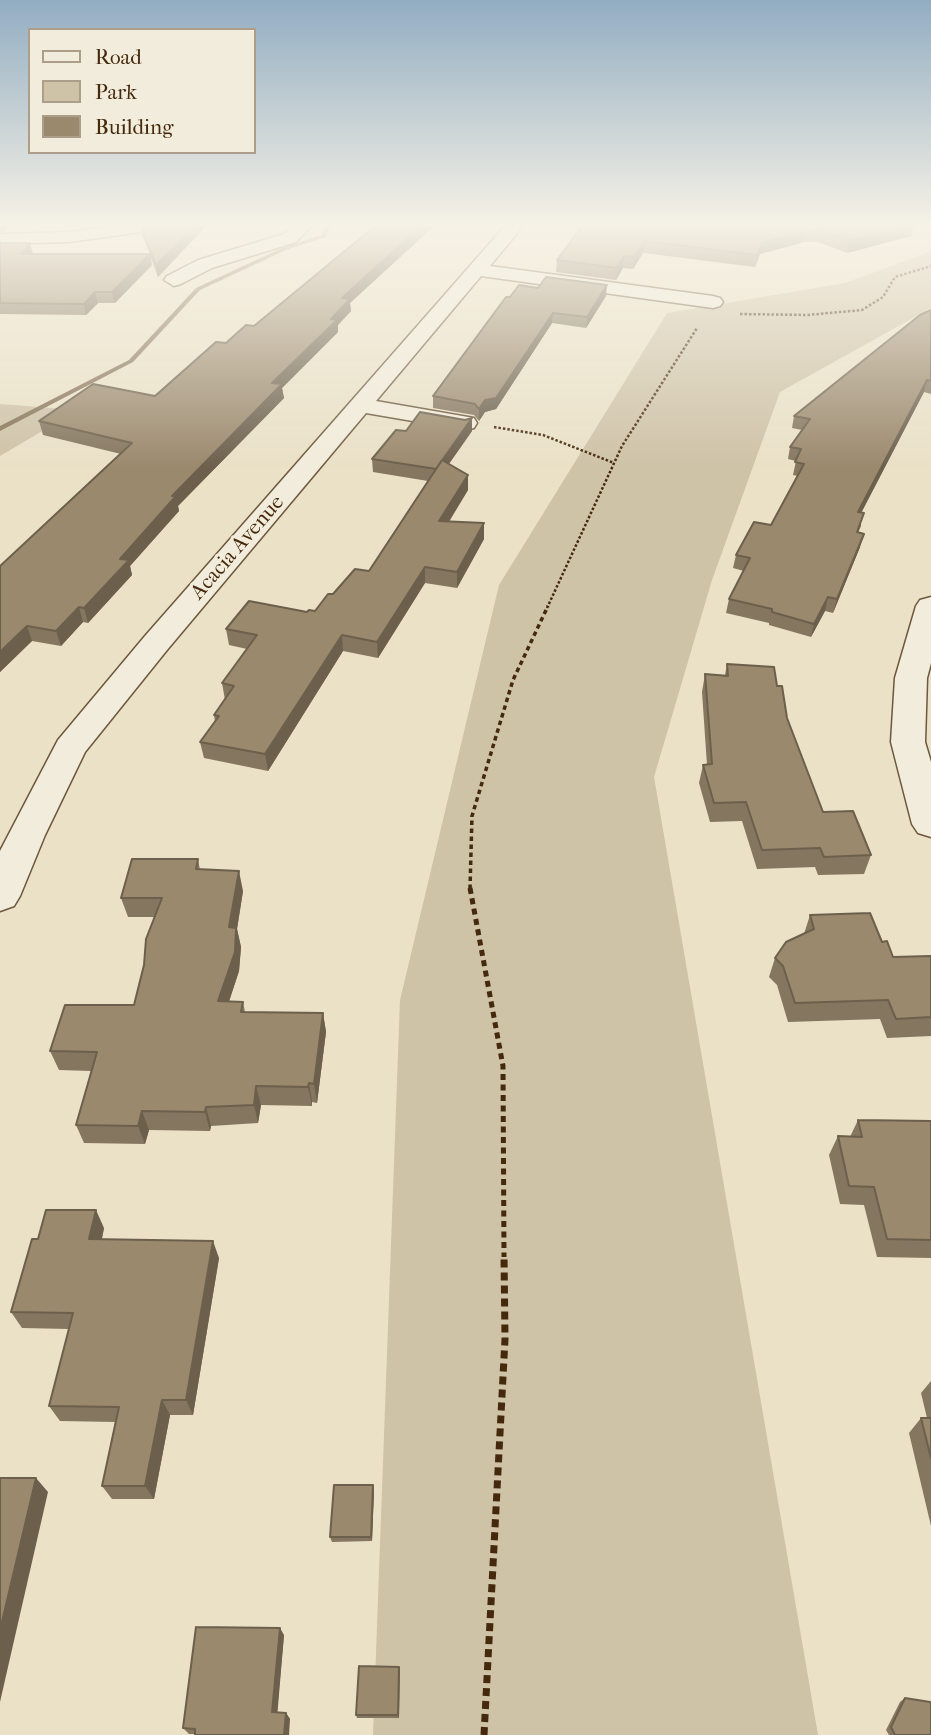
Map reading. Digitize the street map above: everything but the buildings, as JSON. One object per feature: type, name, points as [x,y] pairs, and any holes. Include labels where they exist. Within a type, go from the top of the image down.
[{"type":"street","name":"Acacia Avenue","points":[[0,896],[26,835],[71,748],[156,643],[445,307]]},
{"type":"street","points":[[359,405],[466,423]]},
{"type":"street","points":[[931,606],[911,678],[908,742],[931,824]]},
{"type":"path","points":[[732,314],[807,316],[862,310],[867,307]]},
{"type":"path","points":[[484,1735],[505,1339],[503,1066],[470,889],[472,816],[513,680],[622,446],[698,326]]},
{"type":"path","points":[[466,423],[543,435],[614,463]]},
{"type":"green space","points":[[703,307],[931,307],[780,392],[712,580],[654,777],[818,1735],[373,1735],[400,1000],[499,585],[667,313]]},
{"type":"green space","points":[[0,404],[78,410],[0,456]]},
{"type":"waterway","points":[[0,429],[131,361],[181,307]]}]
